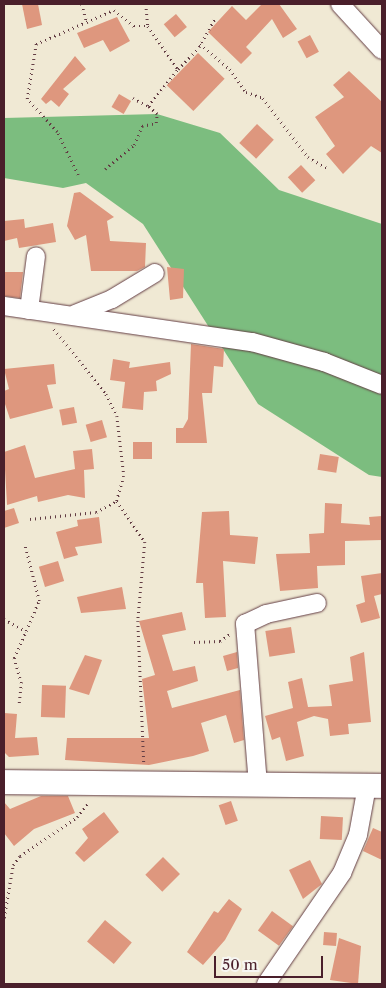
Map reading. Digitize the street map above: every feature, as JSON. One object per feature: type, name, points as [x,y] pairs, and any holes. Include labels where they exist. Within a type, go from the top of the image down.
[{"type":"street","points":[[340,4],[382,50]]},
{"type":"street","points":[[29,310],[36,256]]},
{"type":"street","points":[[68,317],[92,309],[155,273]]},
{"type":"street","points":[[4,306],[68,317],[252,342],[324,362],[382,385]]},
{"type":"street","points":[[258,785],[245,624],[266,614],[317,603]]},
{"type":"street","points":[[4,782],[375,786],[342,873],[266,984]]},
{"type":"path","points":[[82,4],[87,23]]},
{"type":"path","points":[[146,4],[148,26],[178,69]]},
{"type":"path","points":[[78,175],[57,132],[27,100],[36,44],[114,10],[134,26],[148,26]]},
{"type":"path","points":[[148,106],[200,44],[215,18]]},
{"type":"path","points":[[200,44],[230,69],[246,92],[263,98],[308,156],[329,168]]},
{"type":"path","points":[[105,169],[134,145],[142,126],[156,123],[156,114],[148,106],[133,98]]},
{"type":"path","points":[[30,519],[96,512],[117,501],[124,476],[117,416],[106,394],[51,327]]},
{"type":"path","points":[[117,501],[145,542],[138,621],[145,784]]},
{"type":"path","points":[[18,704],[21,683],[14,658],[39,601],[25,546]]},
{"type":"path","points":[[4,619],[26,631]]},
{"type":"path","points":[[194,642],[220,641],[245,624]]},
{"type":"path","points":[[4,918],[13,865],[20,856],[77,817],[105,784]]},
{"type":"green space","points":[[157,114],[220,133],[279,190],[382,224],[382,477],[369,475],[258,404],[143,224],[86,183],[63,188],[4,178],[4,118]]},
{"type":"building","points":[[22,4],[38,4],[42,25],[27,29]]},
{"type":"building","points":[[262,4],[279,4],[297,29],[283,38],[272,19],[246,47],[252,53],[241,64],[208,32],[232,6],[246,20]]},
{"type":"building","points":[[176,14],[187,27],[175,37],[164,24]]},
{"type":"building","points":[[117,17],[130,41],[110,52],[103,40],[84,48],[77,33]]},
{"type":"building","points":[[310,35],[319,52],[307,58],[298,42]]},
{"type":"building","points":[[198,53],[225,79],[193,111],[167,85]]},
{"type":"building","points":[[75,56],[86,69],[63,89],[69,94],[59,107],[51,100],[46,104],[41,99]]},
{"type":"building","points":[[349,71],[382,102],[382,153],[371,146],[343,174],[326,154],[335,146],[315,117],[344,97],[333,85]]},
{"type":"building","points":[[119,94],[131,101],[124,114],[112,107]]},
{"type":"building","points":[[257,124],[274,140],[256,159],[239,143]]},
{"type":"building","points":[[301,165],[315,180],[302,193],[288,177]]},
{"type":"building","points":[[80,192],[114,217],[107,221],[110,241],[146,243],[145,267],[137,271],[91,271],[86,235],[75,240],[67,226],[74,193]]},
{"type":"building","points":[[24,219],[25,228],[53,223],[56,242],[19,248],[17,238],[4,241],[4,221]]},
{"type":"building","points":[[167,267],[184,269],[183,298],[170,300]]},
{"type":"building","points":[[4,272],[23,272],[20,298],[4,296]]},
{"type":"building","points":[[191,344],[224,349],[223,367],[214,366],[212,393],[202,393],[207,443],[176,443],[176,428],[183,428],[188,419]]},
{"type":"building","points":[[113,359],[130,362],[129,368],[170,362],[171,374],[156,381],[157,391],[144,392],[143,410],[122,408],[125,382],[110,380]]},
{"type":"building","points":[[54,364],[56,384],[47,385],[53,408],[10,419],[4,401],[4,391],[9,389],[4,369]]},
{"type":"building","points":[[74,407],[77,423],[62,426],[59,410]]},
{"type":"building","points":[[102,420],[107,437],[91,442],[86,425]]},
{"type":"building","points":[[133,442],[152,442],[152,459],[133,459]]},
{"type":"building","points":[[25,445],[35,478],[75,469],[73,451],[92,449],[94,469],[84,470],[85,498],[68,495],[38,502],[37,496],[7,505],[4,452]]},
{"type":"building","points":[[320,454],[339,457],[336,473],[317,470]]},
{"type":"building","points":[[325,503],[342,504],[341,523],[370,525],[369,517],[382,516],[382,540],[345,541],[345,565],[317,566],[318,588],[280,591],[276,554],[310,553],[309,534],[324,533]]},
{"type":"building","points":[[14,508],[19,523],[4,528],[4,511]]},
{"type":"building","points":[[229,511],[230,535],[258,537],[255,564],[223,561],[226,617],[205,618],[203,583],[196,583],[202,512]]},
{"type":"building","points":[[99,517],[102,543],[75,547],[78,555],[64,559],[56,532],[78,526],[77,520]]},
{"type":"building","points":[[58,561],[64,581],[45,587],[39,567]]},
{"type":"building","points":[[382,573],[382,594],[374,596],[380,618],[361,623],[356,605],[365,602],[361,576]]},
{"type":"building","points":[[122,587],[126,609],[81,613],[77,597]]},
{"type":"building","points":[[182,612],[186,630],[162,635],[173,671],[195,666],[198,681],[167,691],[172,708],[240,690],[244,740],[234,743],[226,715],[201,723],[209,751],[193,756],[149,765],[65,760],[67,738],[149,738],[142,679],[155,675],[139,621]]},
{"type":"building","points":[[291,627],[295,653],[269,657],[265,631]]},
{"type":"building","points":[[237,652],[238,668],[227,671],[223,656]]},
{"type":"building","points":[[364,652],[371,722],[348,724],[349,734],[330,736],[328,719],[314,716],[297,722],[304,756],[286,761],[280,737],[272,740],[265,716],[293,708],[288,682],[302,678],[308,707],[332,706],[329,685],[353,681],[350,657]]},
{"type":"building","points":[[85,655],[102,660],[89,695],[69,689]]},
{"type":"building","points":[[42,685],[66,686],[65,718],[41,717]]},
{"type":"building","points":[[4,713],[17,714],[15,738],[37,737],[39,755],[9,757],[4,752]]},
{"type":"building","points":[[41,796],[68,796],[75,813],[34,829],[14,846],[4,833],[4,802],[10,809]]},
{"type":"building","points":[[231,801],[238,821],[226,825],[219,805]]},
{"type":"building","points":[[104,812],[119,832],[84,862],[75,853],[88,838],[82,829]]},
{"type":"building","points":[[321,816],[343,817],[342,840],[320,839]]},
{"type":"building","points":[[373,828],[382,832],[382,860],[363,851]]},
{"type":"building","points":[[163,857],[180,874],[162,892],[145,875]]},
{"type":"building","points":[[310,860],[322,884],[303,899],[289,870]]},
{"type":"building","points":[[229,899],[242,909],[225,940],[203,965],[187,952],[214,911],[218,913]]},
{"type":"building","points":[[272,911],[293,926],[279,946],[258,930]]},
{"type":"building","points":[[105,920],[132,942],[114,964],[87,941]]},
{"type":"building","points":[[324,932],[337,933],[336,946],[323,945]]},
{"type":"building","points":[[339,938],[361,946],[358,984],[330,980]]}]
